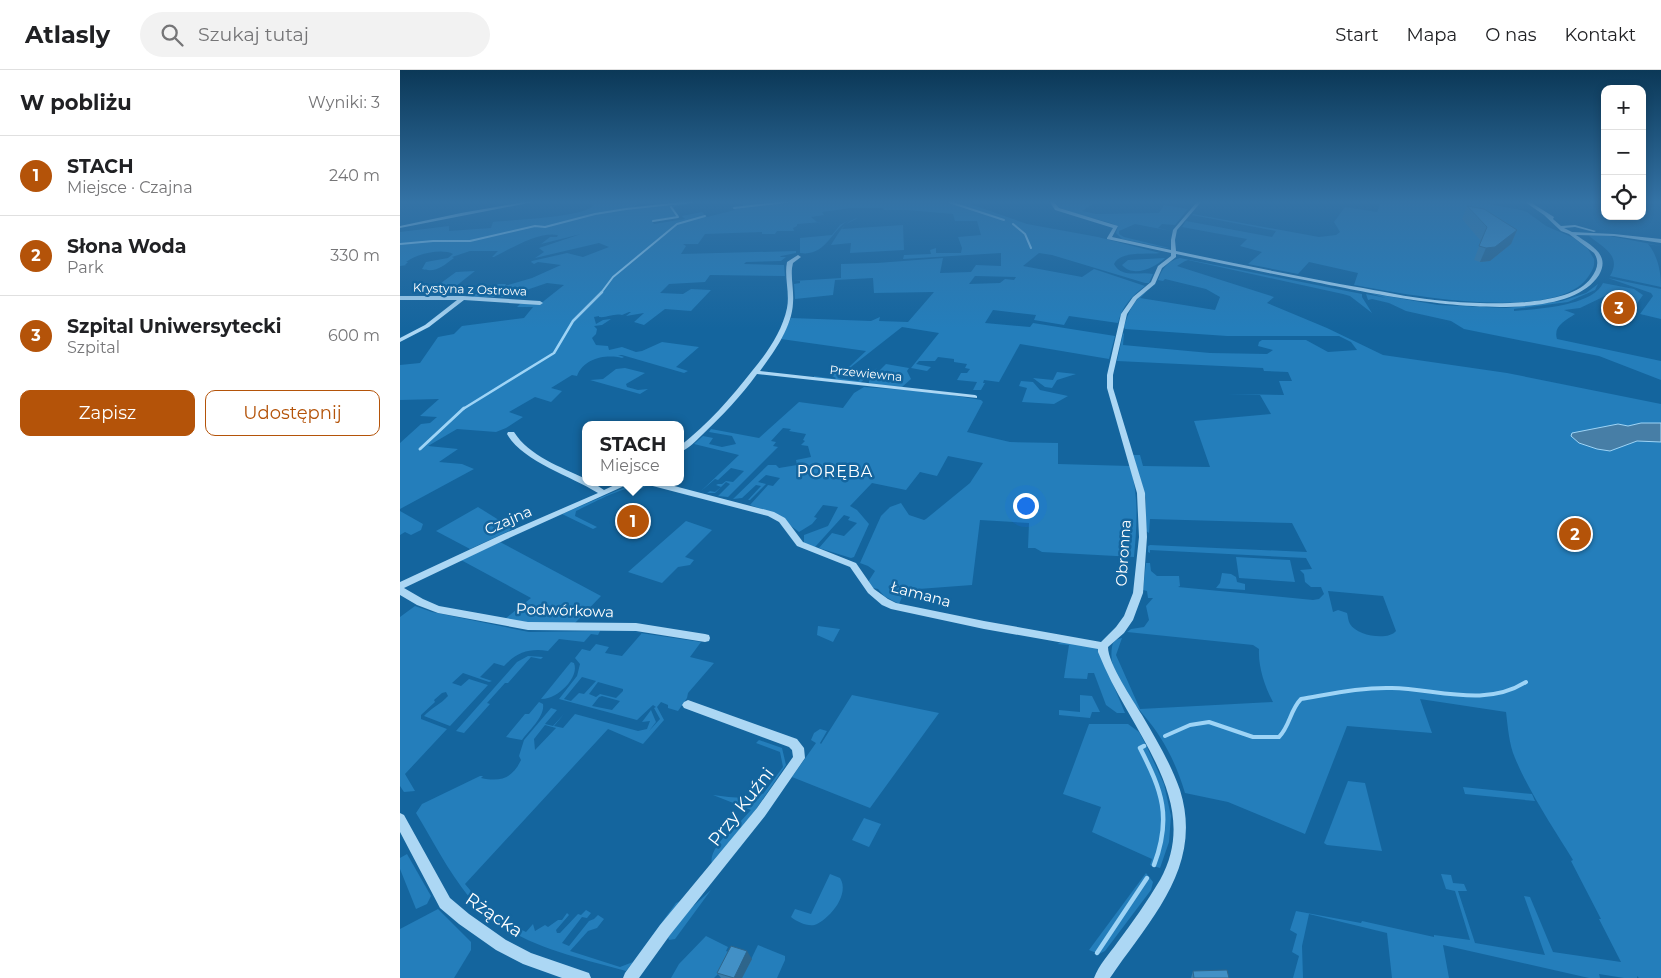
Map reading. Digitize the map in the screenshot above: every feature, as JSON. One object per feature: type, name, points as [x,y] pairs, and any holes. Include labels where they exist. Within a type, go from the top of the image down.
[{"type":"street","points":[[1139,244],[1417,299],[1457,304],[1503,305],[1551,300],[1588,286],[1602,266],[1599,256],[1588,244]]},
{"type":"street","points":[[1174,244],[1175,252]]},
{"type":"street","name":"Obronna","points":[[1103,646],[1120,630],[1130,617],[1138,593],[1143,537],[1141,492],[1110,388],[1110,375],[1124,314],[1135,298],[1152,284],[1160,267],[1172,259],[1175,252]]},
{"type":"street","points":[[684,447],[717,418],[774,346],[788,317],[792,292],[788,268],[790,262],[798,257]]},
{"type":"street","name":"Krystyna z Ostrowa","points":[[400,298],[463,298],[540,303]]},
{"type":"street","points":[[400,340],[427,326],[463,298]]},
{"type":"street","name":"Przewiewna","points":[[755,372],[975,397]]},
{"type":"street","points":[[511,434],[515,442],[530,454],[582,480]]},
{"type":"street","points":[[593,486],[604,493]]},
{"type":"street","name":"Czajna","points":[[400,588],[504,537],[620,486]]},
{"type":"street","name":"Łamana","points":[[663,486],[771,514],[782,520],[800,544],[853,566],[870,591],[894,606],[984,625],[1103,646]]},
{"type":"street","name":"Podwórkowa","points":[[400,588],[420,602],[438,609],[528,626],[636,627],[705,638]]},
{"type":"street","points":[[1100,978],[1161,892],[1178,853],[1180,840],[1180,815],[1172,782],[1160,756],[1112,673],[1103,652],[1103,646]]},
{"type":"street","name":"Przy Kuźni","points":[[630,978],[665,930],[761,812],[799,758],[798,748],[793,743],[688,705]]},
{"type":"street","name":"Rżącka","points":[[400,819],[445,903],[464,920],[500,944],[528,959],[584,978]]},
{"type":"shaded area","points":[[400,244],[519,244],[494,257],[492,257],[498,251],[470,251],[452,257],[454,258],[446,264],[431,270],[422,269],[426,262],[448,258],[453,254],[448,252],[429,253],[410,259],[406,262],[408,262],[405,265],[407,265],[400,266]]},
{"type":"shaded area","points":[[550,244],[593,244],[535,258],[544,252],[539,248]]},
{"type":"shaded area","points":[[602,244],[684,244],[686,246],[681,254],[796,251],[796,253],[781,256],[786,257],[781,261],[746,262],[744,264],[784,265],[785,276],[710,275],[705,282],[669,284],[660,293],[683,294],[691,289],[711,290],[691,311],[665,309],[644,325],[634,322],[644,313],[626,316],[631,312],[629,312],[622,315],[594,317],[596,324],[603,320],[611,319],[602,325],[594,326],[597,329],[596,334],[592,338],[596,345],[608,346],[609,350],[622,347],[636,352],[662,342],[699,347],[676,367],[688,371],[684,373],[622,355],[618,355],[624,357],[622,358],[603,357],[590,361],[580,370],[577,376],[572,375],[551,388],[562,391],[551,402],[535,397],[509,412],[523,417],[506,428],[496,432],[457,429],[428,446],[458,449],[439,462],[462,464],[474,469],[400,509],[400,443],[421,424],[430,423],[437,417],[420,416],[439,399],[400,400],[400,365],[420,363],[438,337],[454,334],[462,326],[524,318],[533,307],[517,307],[520,304],[540,304],[564,285],[547,283],[506,297],[466,297],[492,289],[498,284],[506,284],[505,286],[532,278],[561,265],[538,262],[534,264],[531,262],[567,253],[583,257],[609,247]]},
{"type":"shaded area","points":[[800,244],[825,244],[816,251],[800,253]]},
{"type":"shaded area","points":[[851,244],[904,244],[904,250],[850,253]]},
{"type":"shaded area","points":[[961,244],[1127,244],[1160,253],[1128,255],[1117,260],[1114,264],[1117,269],[1126,273],[1153,274],[1149,283],[1145,283],[1052,255],[1039,253],[1023,266],[1082,277],[1094,269],[1145,286],[1128,302],[1122,311],[1118,323],[1069,316],[1064,325],[1034,320],[1036,315],[993,310],[985,323],[1030,327],[1033,323],[1115,336],[1109,359],[1020,344],[999,382],[984,380],[983,383],[985,383],[981,390],[973,390],[977,382],[957,380],[961,373],[967,373],[970,369],[965,368],[967,364],[954,362],[954,359],[938,357],[935,361],[919,361],[916,364],[931,367],[927,371],[911,368],[939,333],[902,327],[837,378],[858,381],[877,368],[860,383],[814,376],[835,379],[832,376],[837,372],[834,369],[849,367],[866,351],[781,339],[791,318],[871,321],[880,317],[879,321],[908,322],[934,292],[874,293],[873,278],[835,280],[833,295],[795,299],[794,284],[800,283],[800,281],[793,281],[841,278],[841,264],[943,258],[940,273],[971,272],[976,265],[1001,266],[1001,253],[903,259],[904,255],[931,254],[930,250],[936,248],[936,253],[961,253]],"holes":[[[975,276],[1016,277],[1014,280],[1005,279],[1000,283],[969,284]]]},
{"type":"shaded area","points":[[1148,244],[1169,248],[1166,248]]},
{"type":"shaded area","points":[[1242,244],[1582,244],[1588,249],[1594,259],[1594,267],[1588,277],[1571,291],[1545,299],[1513,303],[1477,302],[1441,299],[1354,285],[1358,273],[1309,262],[1298,274],[1248,264],[1262,252],[1240,246]]},
{"type":"shaded area","points":[[1599,244],[1648,244],[1658,264],[1661,287],[1610,276],[1614,263],[1610,253]]},
{"type":"shaded area","points":[[1165,258],[1150,268],[1138,271],[1132,271],[1122,265],[1128,260]]},
{"type":"shaded area","points":[[1180,258],[1362,294],[1372,313],[1350,296],[1343,294],[1188,260],[1177,266],[1274,297],[1267,303],[1327,328],[1383,355],[1507,373],[1661,404],[1661,978],[1639,978],[1637,976],[1637,978],[1624,978],[1599,974],[1600,978],[1589,978],[1443,945],[1449,978],[1392,978],[1387,933],[1309,914],[1302,946],[1303,978],[1293,978],[1299,956],[1292,952],[1297,934],[1290,930],[1296,911],[1361,923],[1362,921],[1434,937],[1434,935],[1470,940],[1455,891],[1446,889],[1441,874],[1451,875],[1453,883],[1464,884],[1467,891],[1458,891],[1475,943],[1545,955],[1524,896],[1530,897],[1553,952],[1621,962],[1571,861],[1573,860],[1527,784],[1515,758],[1511,747],[1506,712],[1420,699],[1432,733],[1347,726],[1305,834],[1228,802],[1185,793],[1164,743],[1120,684],[1112,660],[1113,643],[1122,638],[1116,655],[1140,709],[1273,702],[1263,677],[1259,649],[1253,645],[1127,632],[1131,629],[1144,627],[1149,620],[1146,606],[1153,598],[1148,598],[1147,591],[1143,590],[1146,563],[1150,563],[1151,571],[1157,576],[1179,576],[1180,586],[1178,587],[1313,600],[1319,599],[1324,594],[1321,587],[1311,587],[1305,582],[1304,574],[1300,570],[1312,569],[1306,558],[1150,550],[1150,553],[1148,552],[1148,546],[1150,545],[1307,552],[1292,523],[1150,519],[1149,533],[1146,531],[1146,498],[1133,455],[1140,455],[1143,466],[1210,467],[1194,421],[1271,414],[1260,395],[1227,394],[1284,395],[1279,381],[1292,381],[1288,372],[1264,371],[1263,368],[1117,361],[1123,334],[1123,345],[1210,353],[1267,354],[1273,350],[1258,346],[1262,340],[1306,340],[1328,352],[1357,350],[1351,342],[1339,336],[1227,336],[1125,329],[1124,327],[1132,307],[1138,298],[1147,291],[1140,298],[1215,310],[1220,297],[1206,289],[1165,279],[1163,281],[1158,280],[1166,266]],"holes":[[[1328,591],[1383,596],[1396,631],[1386,636],[1373,636],[1359,632],[1354,628],[1349,623],[1347,613],[1338,610],[1333,612]]]},
{"type":"shaded area","points":[[475,271],[456,286],[437,286],[456,272]]},
{"type":"shaded area","points":[[1608,278],[1661,289],[1661,319],[1640,314],[1653,296],[1651,293]]},
{"type":"shaded area","points":[[1603,283],[1634,289],[1643,295],[1631,312],[1620,309],[1619,302],[1605,296],[1580,308],[1564,310],[1575,314],[1558,327],[1557,339],[1661,361],[1661,380],[1599,356],[1464,329],[1451,321],[1406,311],[1389,303],[1372,299],[1368,300],[1366,294],[1438,305],[1506,308],[1562,301],[1586,293],[1598,284],[1595,290],[1568,302],[1514,309],[1514,311],[1563,305],[1577,301],[1597,291]]},
{"type":"shaded area","points":[[886,364],[909,368],[907,371],[911,379],[902,387],[869,384],[869,381]]},
{"type":"shaded area","points":[[625,368],[645,373],[626,384],[627,387],[638,390],[648,389],[640,394],[590,380],[603,379],[616,369]]},
{"type":"shaded area","points":[[1057,372],[1076,374],[1057,380],[1052,388],[1045,387],[1033,378],[1053,380]]},
{"type":"shaded area","points":[[1021,381],[1033,382],[1040,390],[1068,396],[1054,404],[1022,402],[1027,388],[1019,386]]},
{"type":"shaded area","points":[[864,387],[933,392],[981,400],[983,402],[967,432],[1010,442],[1058,443],[1058,464],[1130,466],[1136,500],[1134,557],[1042,552],[1035,548],[1028,548],[1029,523],[980,520],[972,585],[905,590],[899,604],[884,596],[878,589],[873,588],[868,582],[875,571],[860,563],[881,516],[890,507],[901,503],[909,515],[926,519],[970,483],[983,463],[948,456],[937,476],[920,472],[906,490],[872,483],[850,506],[857,510],[869,524],[854,557],[851,558],[819,548],[832,533],[844,536],[857,523],[848,520],[850,517],[844,515],[815,547],[804,544],[804,535],[828,526],[838,507],[823,505],[814,517],[817,518],[812,524],[799,532],[774,513],[750,505],[768,485],[773,486],[780,478],[766,475],[758,482],[766,484],[750,500],[748,500],[761,486],[756,485],[742,498],[733,499],[768,465],[776,465],[779,468],[797,465],[796,460],[811,457],[808,446],[801,445],[805,441],[803,440],[806,434],[783,428],[771,441],[776,442],[773,446],[778,447],[728,497],[718,496],[730,484],[726,482],[721,487],[716,485],[726,481],[733,482],[744,471],[731,468],[718,480],[715,479],[700,492],[739,455],[694,444],[703,436],[713,438],[709,444],[722,447],[736,444],[732,436],[709,432],[711,429],[759,438],[799,402],[843,408],[854,393]]},
{"type":"shaded area","points":[[1641,423],[1661,423],[1661,442],[1637,441],[1610,451],[1579,443],[1571,436],[1572,433],[1618,424],[1628,426]]},
{"type":"shaded area","points":[[628,486],[646,486],[641,489],[635,488],[619,491],[576,511],[575,516],[597,527],[593,529],[562,514]]},
{"type":"shaded area","points":[[478,507],[513,529],[470,549],[436,531]]},
{"type":"shaded area","points":[[400,511],[423,524],[421,530],[411,535],[405,532],[400,535]]},
{"type":"shaded area","points":[[686,521],[712,530],[685,557],[694,560],[690,565],[678,567],[662,583],[628,572]]},
{"type":"shaded area","points":[[500,542],[601,596],[575,623],[541,624],[505,619],[531,598],[461,560]]},
{"type":"shaded area","points":[[1236,557],[1290,560],[1295,582],[1239,578]]},
{"type":"shaded area","points":[[1222,573],[1231,574],[1236,577],[1237,582],[1245,584],[1245,590],[1216,588],[1220,583]]},
{"type":"shaded area","points":[[415,606],[432,612],[529,632],[600,631],[598,635],[591,634],[584,642],[559,639],[548,651],[535,650],[524,652],[514,657],[504,666],[494,663],[480,677],[492,681],[489,682],[463,673],[452,683],[461,686],[469,679],[488,685],[450,726],[424,716],[448,696],[446,692],[434,700],[435,702],[421,715],[421,719],[447,729],[405,774],[415,791],[404,792],[400,786],[400,617]]},
{"type":"shaded area","points":[[818,626],[840,629],[833,642],[817,635]]},
{"type":"shaded area","points":[[642,633],[701,642],[690,657],[714,663],[688,693],[687,698],[678,711],[668,708],[668,705],[661,702],[657,707],[664,720],[643,744],[608,729],[465,884],[490,914],[526,932],[533,924],[535,931],[545,925],[548,927],[558,920],[562,920],[567,913],[569,915],[556,930],[557,933],[560,933],[578,914],[581,915],[586,910],[591,913],[587,918],[582,917],[562,943],[569,946],[589,921],[598,915],[604,919],[597,928],[588,931],[570,951],[620,967],[633,962],[626,971],[541,946],[502,926],[484,913],[461,887],[416,813],[422,804],[480,776],[483,776],[481,778],[494,780],[505,778],[509,775],[521,760],[519,756],[524,740],[551,708],[557,710],[545,724],[553,726],[564,714],[554,726],[563,728],[575,714],[638,731],[647,729],[650,721],[642,722],[651,710],[656,722],[649,731],[660,719],[654,708],[656,707],[653,705],[637,720],[559,699],[577,676],[580,664],[575,658],[582,649],[590,651],[596,644],[609,647],[605,653],[622,656]],"holes":[[[582,677],[596,681],[584,694],[579,693],[571,701],[564,699]],[[598,682],[623,689],[616,698],[600,694],[596,697],[589,694]],[[602,696],[620,701],[612,710],[592,706]],[[545,725],[556,728],[535,750],[534,739]]]},
{"type":"shaded area","points":[[1062,642],[1097,646],[1125,713],[1117,713],[1106,705],[1094,673],[1088,673],[1087,679],[1064,678],[1069,645],[1057,644]]},
{"type":"shaded area","points":[[528,656],[543,657],[541,659],[531,657],[487,703],[490,704],[464,733],[456,731],[517,662]]},
{"type":"shaded area","points":[[571,662],[574,663],[575,669],[570,681],[560,692],[541,699]]},
{"type":"shaded area","points":[[852,695],[939,713],[870,808],[792,777],[816,743],[811,740],[814,733],[820,729],[827,731],[821,744]]},
{"type":"shaded area","points":[[1080,695],[1092,696],[1100,712],[1092,712],[1090,718],[1059,715],[1059,710],[1080,712]]},
{"type":"shaded area","points":[[539,702],[543,704],[542,714],[522,740],[506,737],[525,714],[529,714]]},
{"type":"shaded area","points":[[1089,724],[1128,724],[1139,732],[1147,747],[1164,784],[1171,816],[1169,842],[1160,868],[1150,865],[1152,859],[1092,832],[1101,807],[1063,794]]},
{"type":"shaded area","points":[[759,740],[782,748],[786,765],[754,812],[712,864],[712,856],[718,845],[726,834],[728,835],[751,810],[713,795],[740,798],[756,797],[759,792],[763,794],[783,767],[780,752],[756,743]]},
{"type":"shaded area","points":[[1348,781],[1365,783],[1382,851],[1327,845],[1324,843]]},
{"type":"shaded area","points":[[1463,787],[1532,794],[1535,801],[1465,794]]},
{"type":"shaded area","points":[[864,818],[881,824],[869,847],[852,840]]},
{"type":"shaded area","points":[[407,854],[431,896],[427,904],[416,909],[400,869],[400,858]]},
{"type":"shaded area","points":[[1146,873],[1153,882],[1151,890],[1105,951],[1099,954],[1089,950]]},
{"type":"shaded area","points":[[830,874],[840,878],[843,891],[833,911],[822,921],[814,925],[804,924],[791,917],[795,909],[811,914]]},
{"type":"shaded area","points":[[711,890],[675,939],[669,940],[668,937],[689,910]]},
{"type":"shaded area","points":[[681,901],[633,962],[676,903]]},
{"type":"shaded area","points":[[438,909],[471,942],[471,950],[454,978],[400,978],[400,929]]},
{"type":"shaded area","points":[[706,936],[728,947],[726,951],[729,952],[718,974],[714,978],[671,978],[679,964]]},
{"type":"shaded area","points":[[758,945],[785,956],[777,978],[742,978]]},
{"type":"building","points":[[1480,244],[1498,244],[1495,247],[1486,248],[1479,246]]},
{"type":"building","points":[[631,509],[644,515],[627,526],[618,521],[620,520],[617,518]]},
{"type":"building","points":[[731,946],[747,951],[734,978],[717,973]]},
{"type":"building","points":[[1227,970],[1229,978],[1194,978],[1193,971]]},
{"type":"waterway","points":[[601,293],[613,277],[652,244]]},
{"type":"waterway","points":[[463,409],[554,353],[573,321],[601,293]]},
{"type":"waterway","points":[[420,449],[464,408]]},
{"type":"waterway","points":[[1165,736],[1190,725],[1209,722],[1253,737],[1279,737],[1286,728],[1294,708],[1301,699],[1346,691],[1381,688],[1477,696],[1510,690],[1526,682]]},
{"type":"waterway","points":[[1144,746],[1140,748],[1154,778],[1162,805],[1162,833],[1154,865]]},
{"type":"waterway","points":[[1097,953],[1147,878]]},
{"type":"place","name":"Szpital Uniwersytecki","points":[[1619,308]]},
{"type":"place","name":"STACH","points":[[633,521]]},
{"type":"place","name":"Słona Woda","points":[[1575,534]]},
{"type":"district","name":"PORĘBA","points":[[835,471]]}]
